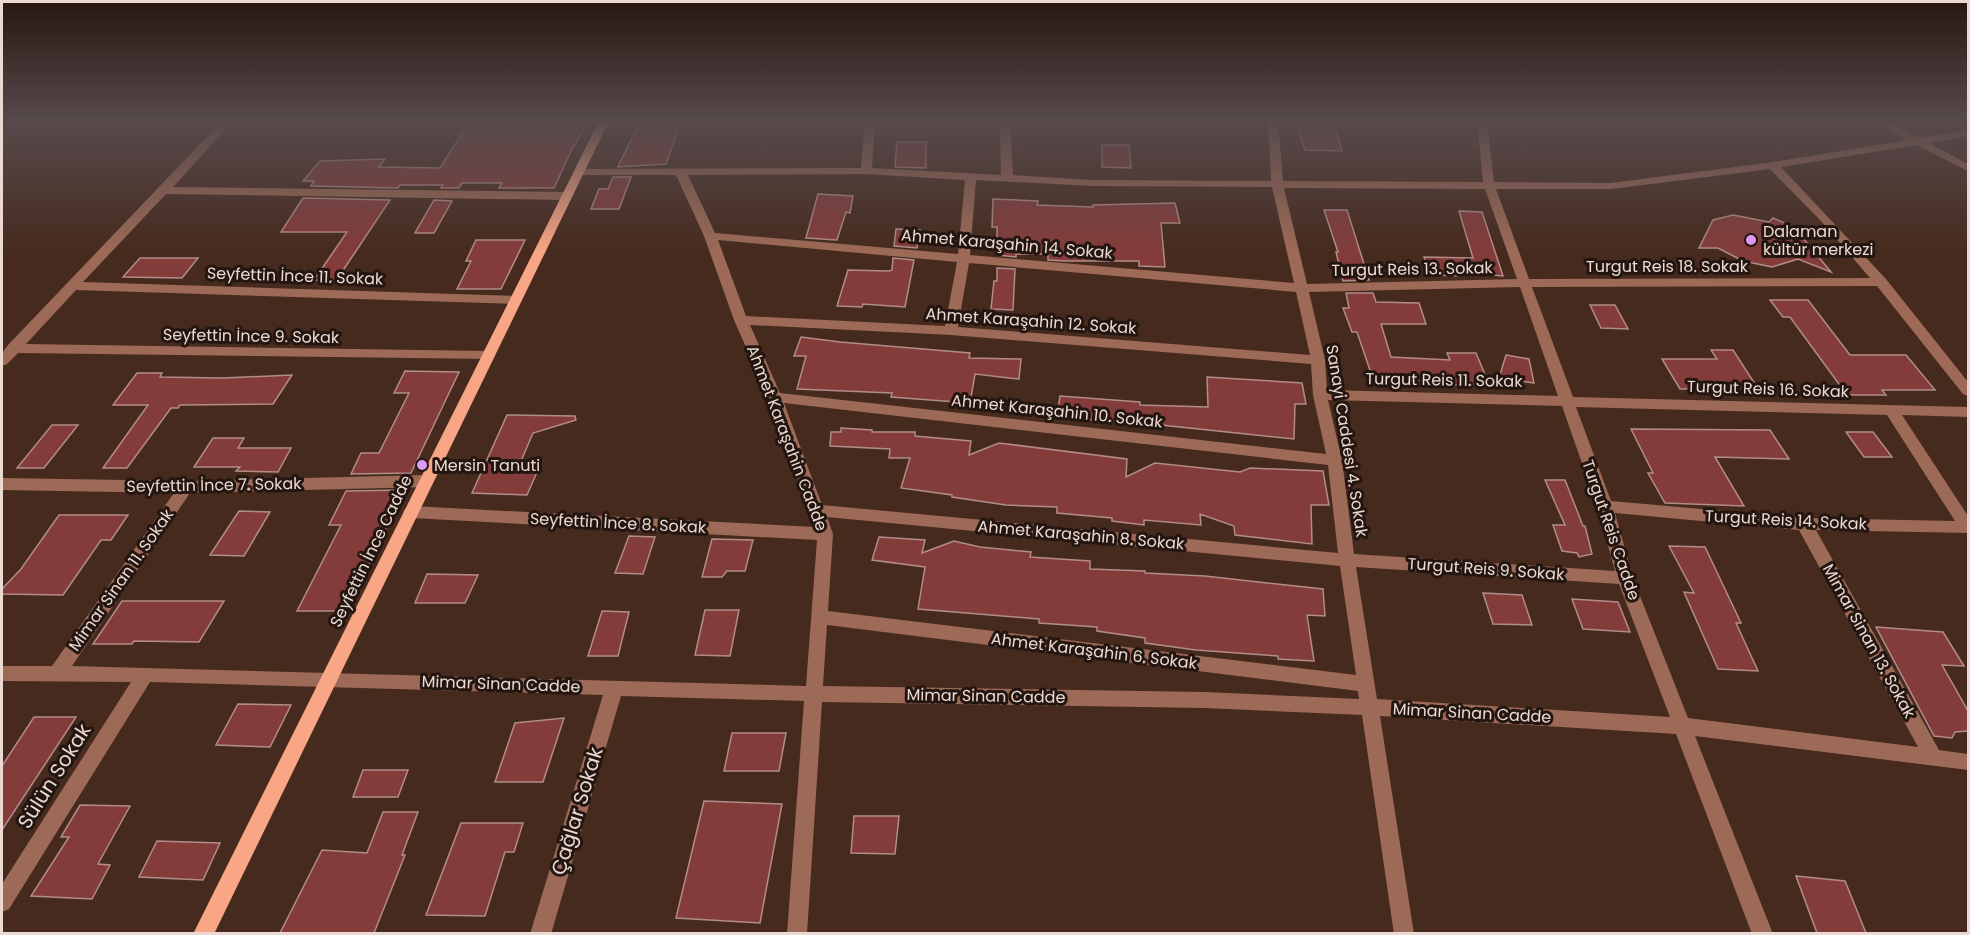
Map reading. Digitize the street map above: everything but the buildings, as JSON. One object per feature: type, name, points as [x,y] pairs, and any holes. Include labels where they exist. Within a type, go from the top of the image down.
[{"type":"main road","name":"Seyfettin İnce Cadde","points":[[203,933],[583,165]]},
{"type":"street","points":[[2,360],[186,165]]},
{"type":"street","points":[[866,171],[867,165]]},
{"type":"street","points":[[1007,165],[1007,177]]},
{"type":"street","name":"Sanayi Caddesi 4. Sokak","points":[[1276,165],[1277,183],[1318,360],[1320,395],[1335,460],[1347,560],[1404,933]]},
{"type":"street","name":"Turgut Reis Cadde","points":[[1487,165],[1489,185],[1605,506],[1625,578],[1763,933]]},
{"type":"street","points":[[579,172],[866,171],[1094,183],[1611,186],[1773,165],[1819,209],[1882,282],[1968,391]]},
{"type":"street","name":"Ahmet Karaşahin Cadde","points":[[680,171],[710,236],[741,320],[775,397],[825,534],[816,693],[797,933]]},
{"type":"street","points":[[951,331],[964,257],[971,177]]},
{"type":"street","points":[[162,190],[567,196]]},
{"type":"street","name":"Ahmet Karaşahin 14. Sokak","points":[[710,236],[1302,288]]},
{"type":"street","name":"Turgut Reis 18. Sokak","points":[[1524,283],[1882,282]]},
{"type":"street","name":"Turgut Reis 13. Sokak","points":[[1302,288],[1524,283]]},
{"type":"street","name":"Seyfettin İnce 11. Sokak","points":[[73,286],[516,300]]},
{"type":"street","name":"Ahmet Karaşahin 12. Sokak","points":[[741,320],[951,331],[1318,360]]},
{"type":"street","name":"Seyfettin İnce 9. Sokak","points":[[13,348],[488,356]]},
{"type":"street","name":"Turgut Reis 11. Sokak","points":[[1320,395],[1566,401]]},
{"type":"street","name":"Ahmet Karaşahin 10. Sokak","points":[[775,397],[1335,460]]},
{"type":"street","name":"Turgut Reis 16. Sokak","points":[[1566,401],[1968,412]]},
{"type":"street","points":[[1891,410],[1968,527]]},
{"type":"street","name":"Seyfettin İnce 7. Sokak","points":[[2,484],[186,487],[426,481]]},
{"type":"street","name":"Mimar Sinan 11. Sokak","points":[[57,673],[186,487]]},
{"type":"street","name":"Turgut Reis 14. Sokak","points":[[1605,506],[1804,524],[1968,527]]},
{"type":"street","name":"Ahmet Karaşahin 8. Sokak","points":[[816,510],[1347,560]]},
{"type":"street","name":"Seyfettin İnce 8. Sokak","points":[[411,512],[825,534]]},
{"type":"street","name":"Mimar Sinan 13. Sokak","points":[[1804,524],[1935,759]]},
{"type":"street","name":"Turgut Reis 9. Sokak","points":[[1347,560],[1625,578]]},
{"type":"street","name":"Ahmet Karaşahin 6. Sokak","points":[[820,617],[1367,684]]},
{"type":"street","name":"Mimar Sinan Cadde","points":[[2,673],[145,674],[614,688],[1193,700],[1371,707],[1684,726],[1968,762]]},
{"type":"street","name":"Sülün Sokak","points":[[2,902],[145,674]]},
{"type":"street","name":"Çağlar Sokak","points":[[540,933],[614,688]]},
{"type":"place","name":"Dalaman kültür merkezi","points":[[1751,240]]},
{"type":"place","name":"Mersin Tanuti","points":[[422,465]]}]
